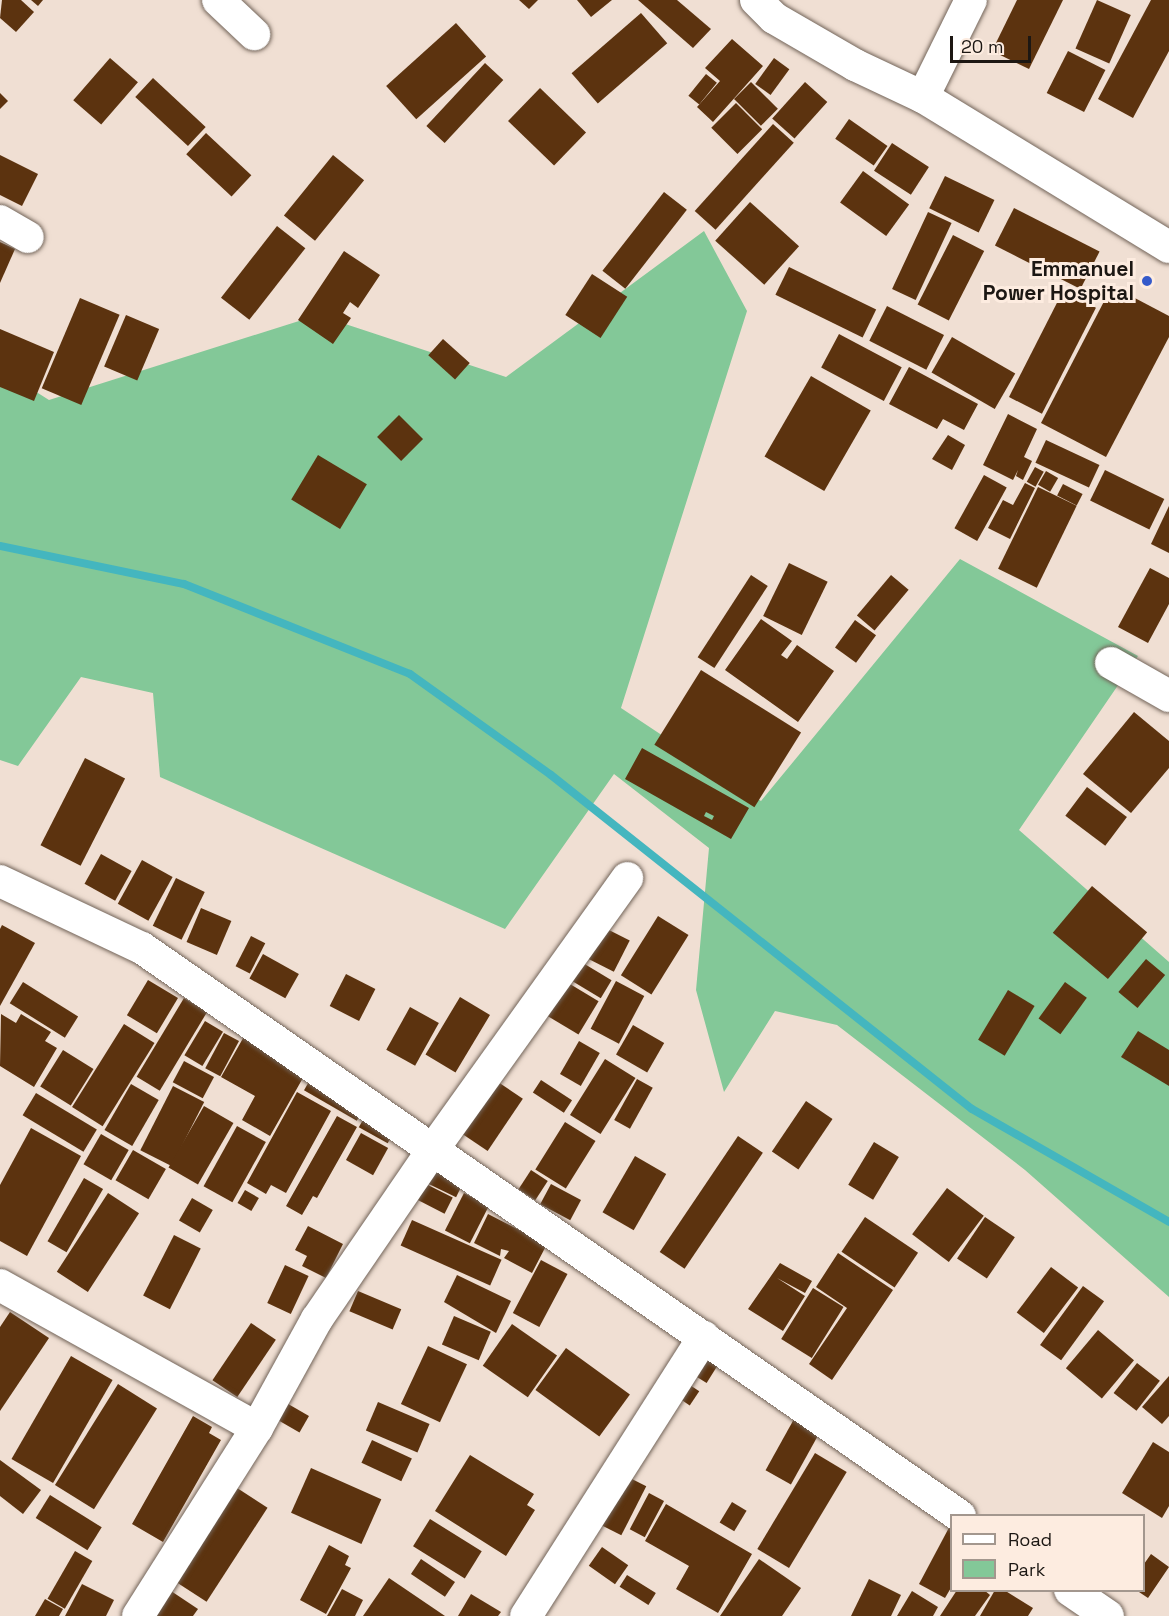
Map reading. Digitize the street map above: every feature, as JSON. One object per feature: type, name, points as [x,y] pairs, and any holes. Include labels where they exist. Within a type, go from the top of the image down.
[{"type":"street","points":[[218,0],[254,34]]},
{"type":"street","points":[[756,0],[774,18],[855,65],[923,97],[1169,247]]},
{"type":"street","points":[[923,97],[971,0]]},
{"type":"street","points":[[0,221],[28,237]]},
{"type":"street","points":[[1112,663],[1169,696]]},
{"type":"street","points":[[138,1616],[257,1428],[317,1319],[434,1148],[627,878]]},
{"type":"street","points":[[0,881],[142,948],[434,1148],[959,1514]]},
{"type":"street","points":[[0,1285],[257,1428]]},
{"type":"street","points":[[526,1616],[704,1337]]},
{"type":"street","points":[[1073,1592],[1108,1616]]},
{"type":"green space","points":[[704,231],[747,311],[621,708],[761,801],[960,559],[1138,656],[1019,830],[1169,962],[1169,1297],[1025,1170],[837,1025],[775,1011],[724,1092],[696,990],[709,848],[614,774],[505,929],[160,777],[153,693],[81,677],[18,766],[0,760],[0,369],[49,400],[318,315],[506,377]]},
{"type":"building","points":[[2,0],[21,0],[34,12],[16,32],[0,18]]},
{"type":"building","points":[[31,0],[43,0],[38,6]]},
{"type":"building","points":[[519,0],[538,0],[529,9]]},
{"type":"building","points":[[577,0],[612,0],[591,17]]},
{"type":"building","points":[[638,0],[677,0],[711,29],[693,48]]},
{"type":"building","points":[[1017,0],[1063,0],[1029,69],[992,51]]},
{"type":"building","points":[[1097,0],[1131,15],[1109,63],[1075,48]]},
{"type":"building","points":[[1151,0],[1169,0],[1169,51],[1133,118],[1098,99]]},
{"type":"building","points":[[641,13],[667,43],[598,104],[572,73]]},
{"type":"building","points":[[456,23],[486,56],[416,119],[386,86]]},
{"type":"building","points":[[732,39],[763,66],[713,122],[697,107],[720,81],[705,68]]},
{"type":"building","points":[[1068,51],[1105,70],[1084,112],[1047,93]]},
{"type":"building","points":[[110,58],[138,82],[101,125],[73,100]]},
{"type":"building","points":[[774,58],[789,69],[771,95],[755,84]]},
{"type":"building","points":[[485,63],[503,80],[445,143],[426,126]]},
{"type":"building","points":[[706,74],[717,83],[699,105],[688,96]]},
{"type":"building","points":[[153,78],[206,127],[188,146],[135,97]]},
{"type":"building","points":[[751,82],[778,109],[761,126],[734,99]]},
{"type":"building","points":[[805,82],[827,102],[795,138],[772,118]]},
{"type":"building","points":[[540,88],[586,132],[554,166],[508,121]]},
{"type":"building","points":[[0,93],[8,101],[0,109]]},
{"type":"building","points":[[736,103],[762,129],[737,154],[711,128]]},
{"type":"building","points":[[849,119],[888,146],[874,166],[835,139]]},
{"type":"building","points":[[773,124],[794,143],[716,230],[695,211]]},
{"type":"building","points":[[206,133],[251,175],[232,196],[186,154]]},
{"type":"building","points":[[892,143],[929,167],[911,195],[874,171]]},
{"type":"building","points":[[0,155],[38,174],[22,206],[0,195]]},
{"type":"building","points":[[333,155],[364,180],[315,241],[284,216]]},
{"type":"building","points":[[863,171],[909,205],[886,236],[840,203]]},
{"type":"building","points":[[945,176],[994,200],[979,232],[929,208]]},
{"type":"building","points":[[664,192],[687,210],[625,289],[602,271]]},
{"type":"building","points":[[750,202],[799,246],[764,285],[715,241]]},
{"type":"building","points":[[1014,208],[1100,252],[1080,289],[995,245]]},
{"type":"building","points":[[928,212],[952,223],[916,300],[892,289]]},
{"type":"building","points":[[277,226],[305,248],[249,320],[221,298]]},
{"type":"building","points":[[953,235],[984,251],[949,320],[918,304]]},
{"type":"building","points":[[0,242],[15,249],[0,283]]},
{"type":"building","points":[[344,251],[380,275],[358,308],[350,302],[343,313],[351,318],[333,344],[298,320]]},
{"type":"building","points":[[789,267],[876,310],[863,337],[775,295]]},
{"type":"building","points":[[592,274],[627,297],[601,338],[565,315]]},
{"type":"building","points":[[1112,286],[1169,316],[1169,337],[1106,457],[1041,423]]},
{"type":"building","points":[[1063,291],[1096,308],[1042,414],[1009,397]]},
{"type":"building","points":[[80,298],[120,315],[81,405],[42,388]]},
{"type":"building","points":[[887,306],[944,335],[926,370],[869,341]]},
{"type":"building","points":[[126,315],[159,329],[137,381],[104,367]]},
{"type":"building","points":[[0,329],[54,352],[34,401],[0,387]]},
{"type":"building","points":[[839,334],[902,367],[884,401],[821,368]]},
{"type":"building","points":[[952,337],[1015,373],[995,409],[932,373]]},
{"type":"building","points":[[443,339],[470,363],[455,379],[428,355]]},
{"type":"building","points":[[909,367],[978,404],[964,430],[943,419],[937,429],[889,404]]},
{"type":"building","points":[[811,376],[871,410],[824,491],[764,457]]},
{"type":"building","points":[[1008,414],[1037,429],[1024,457],[1032,461],[1023,480],[1016,476],[1018,470],[1013,480],[983,465]]},
{"type":"building","points":[[399,415],[423,439],[401,461],[377,437]]},
{"type":"building","points":[[948,435],[965,445],[952,470],[932,459]]},
{"type":"building","points":[[1046,440],[1099,465],[1089,488],[1035,463]]},
{"type":"building","points":[[318,455],[367,484],[340,529],[291,500]]},
{"type":"building","points":[[1035,467],[1044,472],[1036,487],[1027,482]]},
{"type":"building","points":[[1105,470],[1164,499],[1149,529],[1090,501]]},
{"type":"building","points":[[1046,471],[1058,478],[1050,492],[1038,485]]},
{"type":"building","points":[[984,475],[1007,488],[977,541],[954,528]]},
{"type":"building","points":[[1025,483],[1035,488],[1010,539],[988,528],[1003,500],[1013,505]]},
{"type":"building","points":[[1063,484],[1083,494],[1077,506],[1057,496]]},
{"type":"building","points":[[1038,487],[1077,506],[1037,588],[998,569]]},
{"type":"building","points":[[1169,506],[1169,553],[1151,544]]},
{"type":"building","points":[[789,563],[828,582],[802,635],[763,616]]},
{"type":"building","points":[[1150,568],[1169,578],[1169,604],[1148,643],[1118,627]]},
{"type":"building","points":[[751,575],[768,586],[714,668],[698,657]]},
{"type":"building","points":[[891,575],[909,590],[875,630],[857,616]]},
{"type":"building","points":[[761,619],[792,641],[781,655],[787,659],[797,645],[834,671],[798,722],[725,670]]},
{"type":"building","points":[[855,620],[876,635],[856,663],[835,648]]},
{"type":"building","points":[[701,670],[801,733],[754,807],[654,745]]},
{"type":"building","points":[[1134,712],[1169,741],[1169,768],[1131,813],[1083,774]]},
{"type":"building","points":[[642,748],[749,808],[731,839],[625,779]],"holes":[[[706,812],[714,816],[712,820],[704,816]]]},
{"type":"building","points":[[85,758],[125,778],[81,866],[41,845]]},
{"type":"building","points":[[1087,787],[1127,817],[1105,846],[1065,816]]},
{"type":"building","points":[[101,854],[132,871],[115,901],[85,884]]},
{"type":"building","points":[[142,860],[173,877],[148,921],[118,904]]},
{"type":"building","points":[[176,878],[205,892],[182,940],[153,926]]},
{"type":"building","points":[[1092,886],[1147,932],[1108,979],[1053,933]]},
{"type":"building","points":[[201,908],[231,921],[217,955],[187,942]]},
{"type":"building","points":[[658,916],[689,935],[651,994],[621,975]]},
{"type":"building","points":[[2,925],[35,943],[0,1006],[0,929]]},
{"type":"building","points":[[603,927],[630,941],[614,972],[587,958]]},
{"type":"building","points":[[251,936],[265,943],[250,974],[236,966]]},
{"type":"building","points":[[263,954],[299,974],[285,998],[249,978]]},
{"type":"building","points":[[573,957],[612,980],[601,998],[562,975]]},
{"type":"building","points":[[1146,959],[1165,975],[1138,1008],[1118,992]]},
{"type":"building","points":[[346,974],[375,989],[359,1021],[330,1006]]},
{"type":"building","points":[[560,978],[599,1001],[578,1035],[540,1011]]},
{"type":"building","points":[[148,980],[178,998],[157,1033],[127,1015]]},
{"type":"building","points":[[616,981],[644,996],[619,1044],[591,1029]]},
{"type":"building","points":[[23,982],[78,1016],[65,1038],[10,1003]]},
{"type":"building","points":[[1065,982],[1087,998],[1060,1034],[1039,1018]]},
{"type":"building","points":[[1008,990],[1035,1006],[1005,1056],[978,1040]]},
{"type":"building","points":[[460,997],[490,1015],[455,1072],[425,1054]]},
{"type":"building","points":[[184,998],[207,1012],[160,1091],[137,1077]]},
{"type":"building","points":[[410,1007],[439,1023],[415,1066],[386,1050]]},
{"type":"building","points":[[1,1014],[16,1023],[21,1014],[51,1032],[45,1041],[57,1048],[34,1087],[0,1066]]},
{"type":"building","points":[[205,1021],[223,1032],[202,1066],[184,1055]]},
{"type":"building","points":[[124,1024],[155,1043],[103,1126],[72,1107]]},
{"type":"building","points":[[633,1025],[664,1043],[647,1072],[616,1054]]},
{"type":"building","points":[[1138,1031],[1169,1050],[1169,1086],[1121,1057]]},
{"type":"building","points":[[224,1033],[239,1041],[220,1076],[205,1068]]},
{"type":"building","points":[[246,1033],[308,1069],[270,1136],[242,1120],[255,1096],[221,1077]]},
{"type":"building","points":[[579,1041],[600,1053],[581,1086],[560,1074]]},
{"type":"building","points":[[63,1050],[94,1069],[71,1106],[40,1086]]},
{"type":"building","points":[[605,1059],[636,1078],[601,1134],[570,1115]]},
{"type":"building","points":[[184,1061],[214,1077],[203,1098],[173,1082]]},
{"type":"building","points":[[314,1073],[367,1104],[357,1121],[304,1090]]},
{"type":"building","points":[[637,1079],[653,1088],[630,1129],[614,1120]]},
{"type":"building","points":[[541,1080],[572,1100],[564,1113],[533,1093]]},
{"type":"building","points":[[498,1082],[523,1099],[488,1151],[463,1134]]},
{"type":"building","points":[[131,1084],[159,1100],[132,1146],[104,1130]]},
{"type":"building","points":[[173,1086],[204,1102],[171,1166],[140,1150]]},
{"type":"building","points":[[297,1092],[331,1111],[286,1193],[271,1185],[266,1194],[247,1183]]},
{"type":"building","points":[[36,1093],[97,1130],[83,1152],[23,1115]]},
{"type":"building","points":[[806,1101],[833,1119],[798,1169],[772,1152]]},
{"type":"building","points":[[204,1106],[233,1123],[198,1184],[168,1167]]},
{"type":"building","points":[[369,1109],[398,1125],[388,1143],[359,1127]]},
{"type":"building","points":[[337,1116],[357,1127],[317,1198],[313,1196],[302,1215],[286,1206]]},
{"type":"building","points":[[565,1122],[596,1141],[566,1189],[535,1169]]},
{"type":"building","points":[[237,1126],[266,1142],[232,1202],[204,1186]]},
{"type":"building","points":[[31,1128],[81,1156],[27,1256],[0,1241],[0,1185]]},
{"type":"building","points":[[361,1133],[388,1148],[373,1175],[346,1160]]},
{"type":"building","points":[[101,1134],[129,1150],[111,1180],[84,1164]]},
{"type":"building","points":[[738,1136],[763,1153],[685,1269],[660,1252]]},
{"type":"building","points":[[874,1142],[899,1157],[873,1200],[848,1185]]},
{"type":"building","points":[[133,1150],[166,1169],[148,1199],[116,1180]]},
{"type":"building","points":[[635,1156],[666,1174],[634,1230],[602,1212]]},
{"type":"building","points":[[424,1165],[463,1184],[456,1197],[417,1178]]},
{"type":"building","points":[[531,1170],[548,1181],[535,1200],[518,1189]]},
{"type":"building","points":[[84,1178],[103,1189],[67,1252],[48,1241]]},
{"type":"building","points":[[426,1184],[453,1198],[445,1214],[418,1200]]},
{"type":"building","points":[[551,1184],[581,1200],[570,1220],[540,1204]]},
{"type":"building","points":[[947,1188],[984,1216],[949,1262],[912,1234]]},
{"type":"building","points":[[245,1190],[259,1198],[251,1211],[238,1203]]},
{"type":"building","points":[[108,1193],[139,1213],[88,1292],[57,1272]]},
{"type":"building","points":[[464,1193],[489,1206],[470,1243],[445,1230]]},
{"type":"building","points":[[192,1198],[213,1210],[200,1233],[179,1221]]},
{"type":"building","points":[[488,1214],[547,1244],[532,1273],[504,1258],[509,1251],[501,1249],[500,1256],[474,1243]]},
{"type":"building","points":[[865,1217],[918,1253],[895,1288],[842,1252]]},
{"type":"building","points":[[985,1217],[1015,1237],[987,1279],[957,1258]]},
{"type":"building","points":[[412,1220],[502,1260],[490,1285],[401,1246]]},
{"type":"building","points":[[308,1226],[343,1244],[326,1278],[302,1266],[307,1256],[295,1250]]},
{"type":"building","points":[[174,1235],[201,1249],[170,1309],[143,1296]]},
{"type":"building","points":[[838,1253],[893,1290],[832,1380],[809,1364],[847,1308],[816,1287]]},
{"type":"building","points":[[541,1260],[567,1274],[539,1327],[513,1313]]},
{"type":"building","points":[[780,1263],[812,1281],[805,1293],[777,1278],[805,1296],[783,1331],[748,1309]]},
{"type":"building","points":[[285,1265],[309,1276],[291,1314],[267,1303]]},
{"type":"building","points":[[1051,1267],[1078,1287],[1044,1333],[1017,1313]]},
{"type":"building","points":[[457,1275],[511,1301],[496,1333],[444,1302]]},
{"type":"building","points":[[1083,1286],[1104,1301],[1061,1360],[1040,1345]]},
{"type":"building","points":[[813,1288],[844,1307],[812,1358],[781,1339]]},
{"type":"building","points":[[358,1291],[401,1309],[393,1330],[349,1311]]},
{"type":"building","points":[[10,1312],[49,1338],[0,1411],[0,1327]]},
{"type":"building","points":[[454,1316],[491,1332],[479,1360],[442,1345]]},
{"type":"building","points":[[251,1323],[276,1340],[237,1397],[212,1380]]},
{"type":"building","points":[[512,1324],[557,1356],[528,1397],[483,1366]]},
{"type":"building","points":[[1098,1330],[1134,1360],[1102,1399],[1066,1368]]},
{"type":"building","points":[[708,1345],[724,1355],[707,1383],[691,1373]]},
{"type":"building","points":[[428,1346],[467,1364],[440,1422],[401,1404]]},
{"type":"building","points":[[566,1348],[630,1394],[599,1437],[535,1390]]},
{"type":"building","points":[[71,1356],[113,1380],[53,1483],[12,1459]]},
{"type":"building","points":[[1137,1363],[1160,1381],[1136,1411],[1114,1393]]},
{"type":"building","points":[[1169,1376],[1169,1416],[1162,1424],[1142,1407]]},
{"type":"building","points":[[681,1379],[699,1391],[690,1405],[671,1393]]},
{"type":"building","points":[[118,1384],[157,1408],[94,1509],[55,1485]]},
{"type":"building","points":[[283,1401],[309,1416],[299,1432],[274,1417]]},
{"type":"building","points":[[378,1402],[430,1424],[417,1452],[366,1431]]},
{"type":"building","points":[[799,1410],[824,1424],[791,1484],[766,1470]]},
{"type":"building","points":[[193,1416],[212,1427],[209,1433],[221,1440],[163,1542],[132,1524]]},
{"type":"building","points":[[372,1440],[412,1459],[401,1481],[361,1463]]},
{"type":"building","points":[[1153,1442],[1169,1452],[1169,1506],[1162,1518],[1122,1493]]},
{"type":"building","points":[[815,1453],[847,1472],[789,1568],[757,1549]]},
{"type":"building","points":[[470,1455],[534,1494],[527,1505],[535,1510],[506,1556],[435,1511]]},
{"type":"building","points":[[0,1460],[41,1490],[23,1514],[0,1496]]},
{"type":"building","points":[[311,1468],[381,1499],[361,1544],[291,1513]]},
{"type":"building","points":[[624,1475],[646,1486],[621,1535],[599,1524]]},
{"type":"building","points":[[234,1486],[268,1508],[207,1602],[173,1580]]},
{"type":"building","points":[[649,1493],[664,1501],[645,1537],[630,1529]]},
{"type":"building","points":[[50,1495],[102,1527],[87,1550],[36,1518]]},
{"type":"building","points":[[732,1502],[747,1511],[734,1531],[720,1523]]},
{"type":"building","points":[[666,1504],[752,1554],[718,1613],[676,1589],[689,1566],[645,1541]]},
{"type":"building","points":[[430,1519],[482,1551],[465,1578],[413,1546]]},
{"type":"building","points":[[950,1526],[950,1589],[945,1598],[919,1584]]},
{"type":"building","points":[[329,1545],[349,1556],[345,1565],[351,1568],[326,1614],[300,1600]]},
{"type":"building","points":[[602,1547],[628,1565],[615,1584],[589,1566]]},
{"type":"building","points":[[75,1551],[92,1561],[65,1609],[48,1599]]},
{"type":"building","points":[[1151,1554],[1169,1567],[1148,1598],[1139,1592],[1145,1592],[1145,1563]]},
{"type":"building","points":[[421,1559],[455,1582],[445,1597],[411,1574]]},
{"type":"building","points":[[759,1559],[801,1588],[782,1616],[720,1616]]},
{"type":"building","points":[[627,1575],[656,1593],[648,1605],[620,1587]]},
{"type":"building","points":[[389,1578],[445,1616],[363,1616]]},
{"type":"building","points":[[869,1579],[901,1595],[891,1616],[851,1616]]},
{"type":"building","points":[[82,1584],[114,1600],[106,1616],[65,1616]]},
{"type":"building","points":[[168,1589],[198,1609],[193,1616],[149,1616]]},
{"type":"building","points":[[342,1589],[363,1600],[355,1616],[327,1616]]},
{"type":"building","points":[[912,1591],[938,1607],[933,1616],[897,1616]]},
{"type":"building","points":[[956,1592],[986,1592],[990,1595],[975,1616],[940,1616]]},
{"type":"building","points":[[994,1592],[1007,1592],[1033,1608],[1028,1616],[980,1616]]},
{"type":"building","points":[[471,1594],[501,1612],[498,1616],[458,1616]]},
{"type":"building","points":[[45,1599],[63,1609],[59,1616],[35,1616]]},
{"type":"waterway","points":[[0,546],[184,584],[410,674],[551,775],[972,1109],[1169,1222]]},
{"type":"place","name":"Emmanuel Power Hospital","points":[[1147,281]]}]
